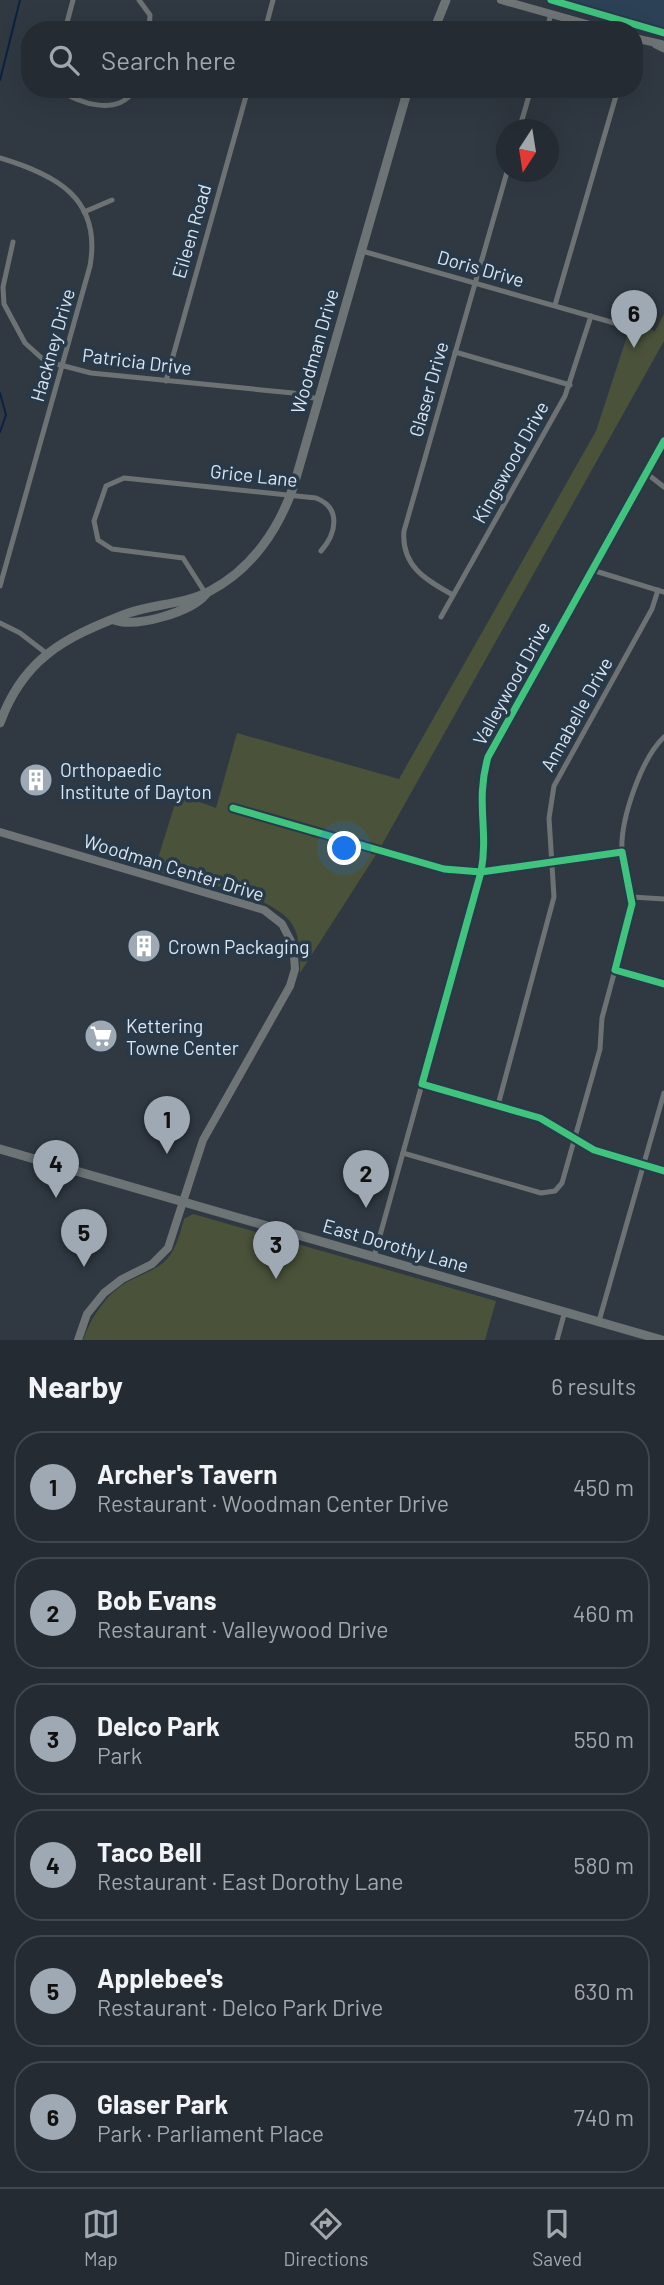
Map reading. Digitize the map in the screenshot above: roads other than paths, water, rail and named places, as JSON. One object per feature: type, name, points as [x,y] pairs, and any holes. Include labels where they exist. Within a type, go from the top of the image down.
[{"type":"main road","points":[[438,21],[446,0]]},
{"type":"main road","name":"Woodman Drive","points":[[0,723],[13,694],[46,653],[83,631],[114,620],[124,623],[197,604],[206,594],[232,577],[264,545],[279,523],[291,494],[405,98]]},
{"type":"main road","name":"East Dorothy Lane","points":[[0,1149],[663,1339]]},
{"type":"street","points":[[67,21],[73,0]]},
{"type":"street","points":[[139,0],[150,15],[150,21]]},
{"type":"street","points":[[267,21],[273,0]]},
{"type":"street","points":[[501,0],[578,21]]},
{"type":"street","points":[[549,21],[551,13]]},
{"type":"street","points":[[643,41],[661,46]]},
{"type":"street","points":[[76,98],[114,106],[129,98]]},
{"type":"street","name":"Eileen Road","points":[[166,381],[245,98]]},
{"type":"street","points":[[522,119],[528,98]]},
{"type":"street","points":[[555,305],[615,98]]},
{"type":"street","name":"Hackney Drive","points":[[0,158],[51,176],[73,194],[84,212],[91,237],[92,257],[0,586]]},
{"type":"street","name":"Glaser Drive","points":[[453,595],[418,573],[408,558],[404,540],[504,182]]},
{"type":"street","points":[[84,212],[112,200]]},
{"type":"street","name":"Patricia Drive","points":[[13,242],[3,286],[7,312],[33,352],[62,367],[91,373],[293,393],[318,399]]},
{"type":"street","name":"Doris Drive","points":[[361,251],[625,326]]},
{"type":"street","name":"Kingswood Drive","points":[[441,617],[570,385],[591,316]]},
{"type":"street","points":[[455,352],[570,385]]},
{"type":"street","name":"Valleywood Drive","points":[[374,1256],[481,872],[485,850],[480,793],[488,757],[664,441]]},
{"type":"street","points":[[646,473],[664,487]]},
{"type":"street","name":"Grice Lane","points":[[206,594],[190,565],[183,558],[112,549],[98,540],[94,521],[101,494],[110,482],[124,478],[317,498],[332,510],[333,533],[321,551]]},
{"type":"street","points":[[592,570],[661,591]]},
{"type":"street","name":"Annabelle Drive","points":[[498,1105],[554,897],[549,818],[554,786],[661,591]]},
{"type":"street","points":[[0,623],[32,641],[46,653]]},
{"type":"street","points":[[403,1153],[546,1194],[555,1191],[562,1183],[600,1049],[602,1018],[631,911],[632,897],[622,852],[624,831],[643,765],[664,737]]},
{"type":"street","name":"Woodman Center Drive","points":[[0,832],[251,904],[271,914],[290,937],[295,961],[290,986],[208,1131],[163,1255],[104,1293],[87,1314],[78,1340]]},
{"type":"street","points":[[415,860],[444,869],[481,872],[622,852]]},
{"type":"street","points":[[632,897],[664,899]]},
{"type":"street","points":[[615,970],[664,984]]},
{"type":"street","points":[[422,1084],[540,1118],[601,1153],[664,1171]]},
{"type":"street","points":[[598,1321],[664,1093]]},
{"type":"street","points":[[557,1340],[565,1311]]},
{"type":"waterway","points":[[0,80],[20,0]]},
{"type":"waterway","points":[[0,393],[6,415],[0,432]]},
{"type":"place","name":"Glaser Park","points":[[634,348]]},
{"type":"place","name":"Orthopaedic Institute of Dayton","points":[[36,780]]},
{"type":"place","name":"Crown Packaging","points":[[144,946]]},
{"type":"place","name":"Kettering Towne Center","points":[[101,1036]]},
{"type":"place","name":"Archer's Tavern","points":[[167,1154]]},
{"type":"place","name":"Taco Bell","points":[[56,1198]]},
{"type":"place","name":"Bob Evans","points":[[366,1208]]},
{"type":"place","name":"Applebee's","points":[[84,1267]]},
{"type":"place","name":"Delco Park","points":[[276,1279]]}]
